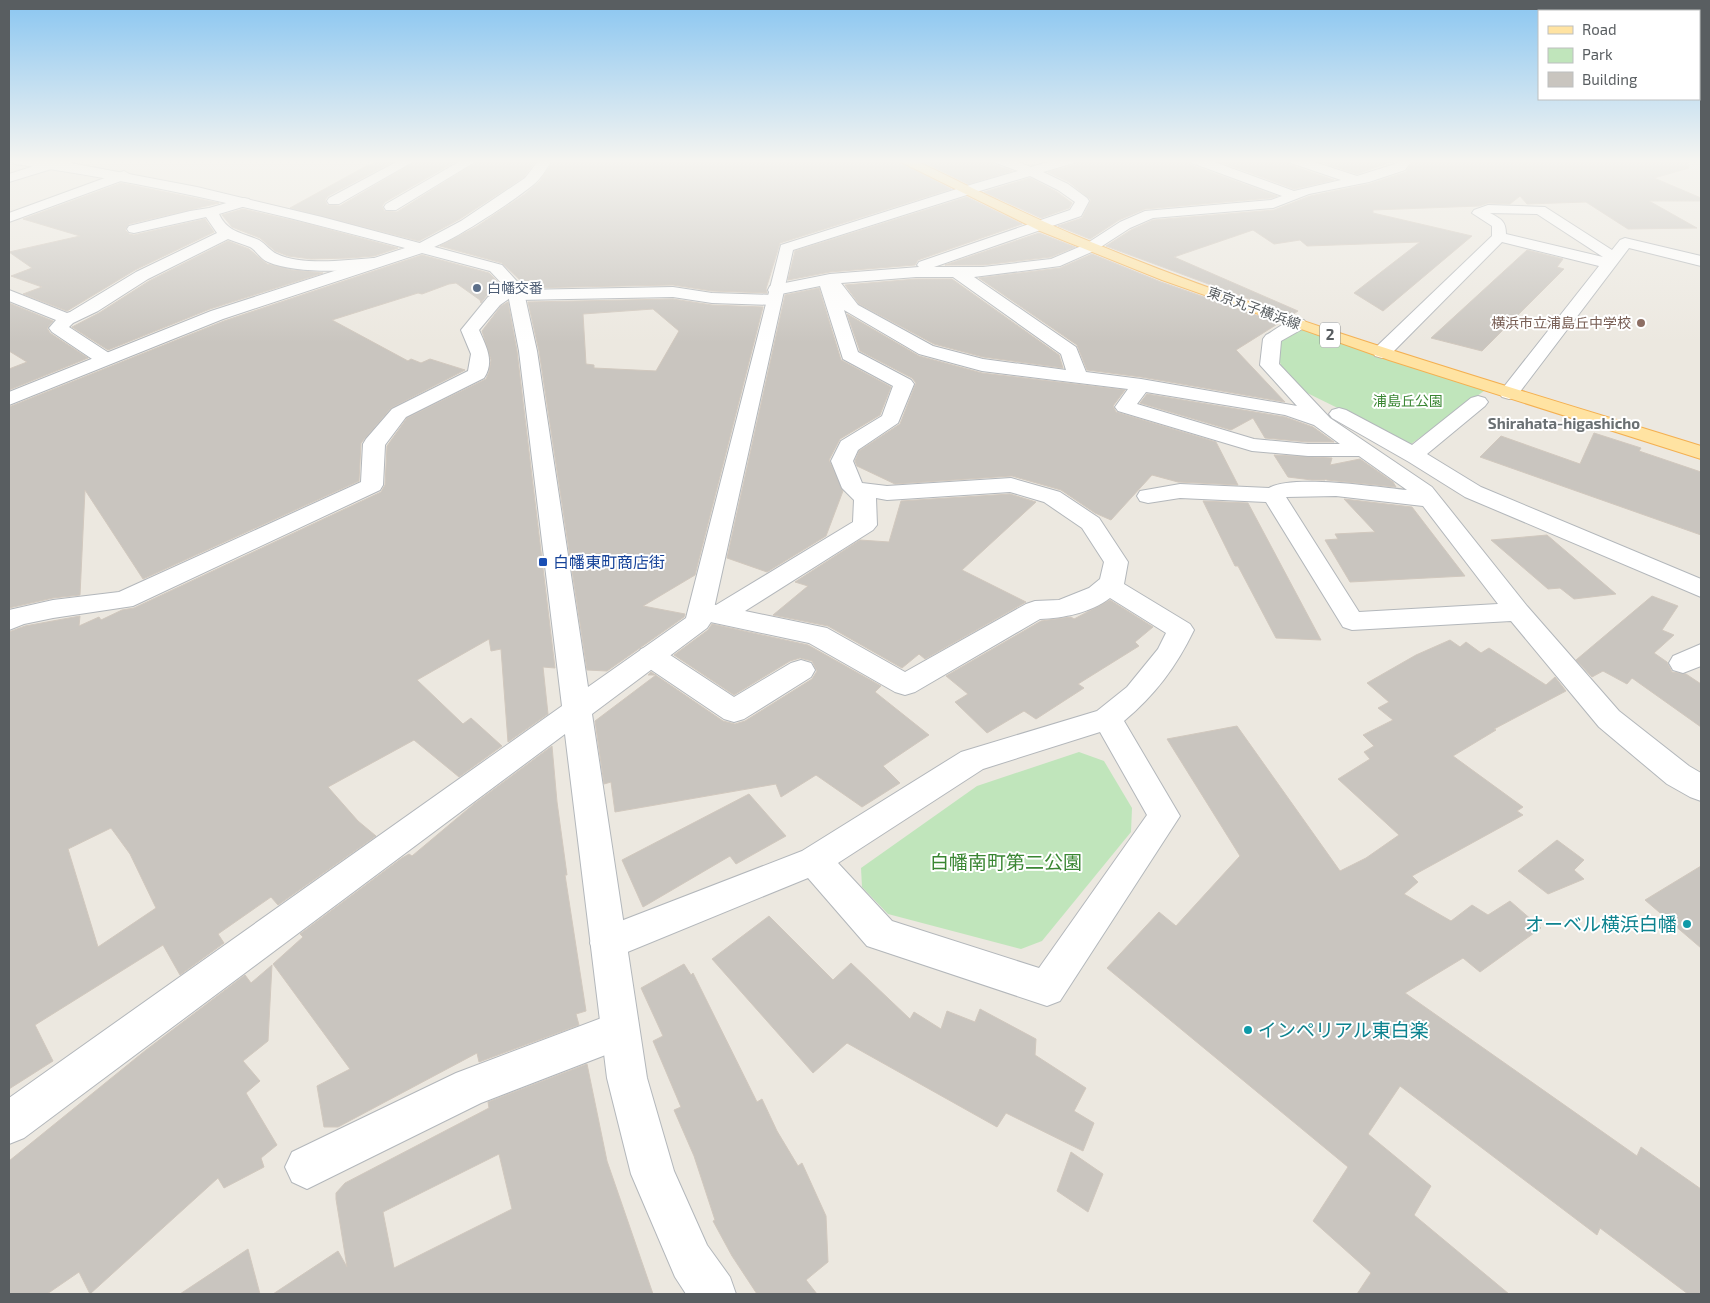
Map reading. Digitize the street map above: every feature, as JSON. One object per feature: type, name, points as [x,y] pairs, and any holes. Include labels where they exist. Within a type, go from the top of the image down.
[{"type":"main road","name":"東京丸子横浜線","points":[[1032,221],[1090,247],[1298,324],[1701,454]]},
{"type":"street","points":[[134,229],[167,221]]},
{"type":"street","points":[[214,221],[215,225],[228,234],[258,245],[269,256],[287,262],[335,265],[373,263]]},
{"type":"street","points":[[316,221],[496,268],[516,291],[528,351],[627,1078],[653,1174],[691,1261],[713,1294]]},
{"type":"street","points":[[9,399],[217,315],[421,248],[471,221]]},
{"type":"street","points":[[710,613],[786,248],[869,221]]},
{"type":"street","points":[[902,273],[1053,221]]},
{"type":"street","points":[[9,621],[16,617],[53,609],[124,600],[372,485],[374,444],[399,413],[478,374],[480,354],[470,330],[494,301],[516,291],[672,292],[712,298],[775,295],[828,279],[902,273],[1007,270],[1054,263],[1090,247],[1135,221]]},
{"type":"street","points":[[1382,352],[1499,237],[1499,224],[1493,221]]},
{"type":"street","points":[[1555,221],[1612,261]]},
{"type":"street","points":[[105,359],[58,328],[67,319],[83,314],[130,283],[186,251],[228,234]]},
{"type":"street","points":[[1499,237],[1612,261]]},
{"type":"street","points":[[1509,393],[1625,243],[1701,261]]},
{"type":"street","points":[[957,272],[1069,352],[1078,377]]},
{"type":"street","points":[[828,279],[852,309],[926,350],[982,365],[1140,385],[1289,410],[1323,422]]},
{"type":"street","points":[[9,1123],[710,613],[865,525],[865,498],[853,488],[842,461],[849,446],[891,419],[904,384],[850,355],[828,279]]},
{"type":"street","points":[[9,294],[67,319]]},
{"type":"street","points":[[1298,324],[1272,339],[1269,365],[1323,422],[1424,492],[1518,612],[1609,719],[1678,775],[1701,788]]},
{"type":"street","points":[[1140,385],[1125,407],[1252,445],[1308,450],[1365,450]]},
{"type":"street","points":[[1295,392],[1365,427],[1473,492],[1701,590]]},
{"type":"street","points":[[1413,455],[1472,404]]},
{"type":"street","points":[[710,613],[817,635],[905,685],[1036,610],[1063,609],[1098,594],[1112,582],[1116,562],[1091,524],[1052,497],[1011,485],[887,493],[853,488]]},
{"type":"street","points":[[1148,496],[1180,491],[1273,495],[1281,490],[1336,489],[1430,500]]},
{"type":"street","points":[[1273,495],[1352,621],[1518,612]]},
{"type":"street","points":[[608,943],[814,861],[972,760],[1107,719],[1137,694],[1169,654],[1181,630],[1108,586]]},
{"type":"street","points":[[651,656],[734,711],[800,670]]},
{"type":"street","points":[[814,861],[880,934],[1047,988],[1164,816],[1107,719]]},
{"type":"street","points":[[307,1167],[470,1087],[620,1030]]},
{"type":"green space","name":"浦島丘公園","points":[[1300,328],[1488,388],[1411,444],[1301,390],[1282,369],[1279,359],[1279,340]]},
{"type":"green space","name":"白幡南町第二公園","points":[[1079,752],[1104,761],[1132,808],[1131,832],[1042,941],[1021,949],[888,914],[862,887],[861,868],[977,786]]},
{"type":"building","points":[[29,221],[143,221],[129,224],[125,230],[129,234],[134,235],[197,221],[206,221],[214,232],[135,270],[67,311],[23,294],[42,287],[11,276],[32,268],[9,252],[80,236]]},
{"type":"building","points":[[227,221],[294,221],[398,248],[374,256],[311,259],[288,256],[275,251],[260,238],[232,227]]},
{"type":"building","points":[[340,221],[457,221],[419,241]]},
{"type":"building","points":[[485,221],[850,221],[780,243],[766,289],[767,293],[712,291],[673,285],[525,288],[523,283],[502,263],[440,246]]},
{"type":"building","points":[[891,221],[1015,221],[1022,224],[918,260],[915,265],[830,272],[788,280],[795,251]]},
{"type":"building","points":[[1074,221],[1118,221],[1090,239],[1058,226]]},
{"type":"building","points":[[1151,221],[1407,221],[1472,236],[1383,311],[1354,293],[1420,242],[1307,246],[1300,240],[1274,244],[1253,230],[1174,257],[1298,311],[1292,315],[1106,246],[1131,230]]},
{"type":"building","points":[[1615,221],[1684,221],[1697,228],[1628,229]]},
{"type":"building","points":[[1039,233],[1075,247],[1051,257],[983,265],[945,265]]},
{"type":"building","points":[[228,241],[249,249],[267,264],[292,270],[323,273],[210,309],[108,350],[72,327],[99,313],[149,281]]},
{"type":"building","points":[[1527,250],[1563,259],[1557,267],[1564,269],[1482,351],[1431,338]]},
{"type":"building","points":[[1092,254],[1161,282],[1279,323],[1236,350],[1285,402],[1141,377],[1087,370],[1077,345],[979,278],[1060,268]]},
{"type":"building","points":[[422,255],[489,273],[503,287],[487,295],[481,303],[480,300],[456,283],[449,284],[422,294],[418,293],[332,320],[408,361],[411,359],[421,363],[430,359],[465,370],[391,408],[361,443],[359,481],[143,579],[85,490],[80,595],[53,598],[9,608],[9,407],[224,321]]},
{"type":"building","points":[[916,279],[952,279],[1059,355],[1063,368],[983,357],[934,344],[859,304],[845,285]]},
{"type":"building","points":[[819,288],[841,360],[891,387],[880,415],[840,439],[829,460],[843,491],[826,536],[767,572],[727,558],[785,295]]},
{"type":"building","points":[[673,299],[712,305],[763,307],[695,575],[643,606],[685,614],[684,617],[607,671],[587,670],[539,351],[528,302]],"holes":[[[653,309],[679,331],[656,371],[594,368],[594,365],[586,364],[583,314]]]},
{"type":"building","points":[[508,302],[517,351],[555,668],[543,667],[548,714],[508,742],[501,649],[491,651],[489,639],[417,680],[463,724],[471,718],[502,746],[459,777],[414,740],[328,787],[358,821],[376,836],[278,905],[271,897],[218,934],[224,943],[180,975],[163,945],[35,1025],[53,1061],[9,1089],[9,632],[25,626],[80,616],[79,626],[99,617],[101,620],[122,610],[134,608],[381,492],[385,485],[387,446],[407,418],[486,379],[491,360],[482,331],[501,306]],"holes":[[[111,828],[130,854],[156,908],[98,947],[68,849]]]},
{"type":"building","points":[[9,303],[53,321],[47,328],[50,333],[88,358],[9,390],[9,369],[27,362],[9,351]]},
{"type":"building","points":[[847,314],[919,356],[982,373],[1125,390],[1113,406],[1116,412],[1216,442],[1238,485],[1178,482],[1152,475],[1111,520],[1095,513],[1061,490],[1012,476],[895,484],[857,466],[855,461],[859,451],[900,424],[916,383],[912,378],[860,351]]},
{"type":"building","points":[[1147,394],[1285,417],[1313,427],[1334,442],[1308,442],[1265,438],[1253,418],[1231,430],[1140,403]]},
{"type":"building","points":[[1594,433],[1641,448],[1639,451],[1701,472],[1701,535],[1480,457],[1501,436],[1580,464]]},
{"type":"building","points":[[1274,455],[1332,458],[1330,465],[1360,459],[1393,482],[1396,487],[1288,477]]},
{"type":"building","points":[[1010,494],[1036,502],[962,570],[1026,602],[925,659],[919,654],[902,668],[828,626],[773,615],[808,586],[795,582],[860,540],[889,542],[901,501]]},
{"type":"building","points":[[1344,499],[1412,507],[1465,576],[1350,582],[1325,540],[1338,539],[1335,534],[1375,532]]},
{"type":"building","points":[[1203,501],[1248,503],[1321,640],[1276,638],[1238,566],[1235,566]]},
{"type":"building","points":[[1547,535],[1616,594],[1574,599],[1560,588],[1548,589],[1491,540]]},
{"type":"building","points":[[1652,596],[1678,606],[1662,630],[1674,635],[1654,653],[1667,662],[1672,672],[1686,674],[1701,684],[1701,727],[1632,678],[1627,684],[1603,671],[1592,677],[1576,660]]},
{"type":"building","points":[[1110,600],[1153,627],[1135,642],[1139,646],[1078,684],[1084,688],[1036,719],[1024,711],[987,733],[955,702],[968,694],[946,676],[1041,621],[1071,617],[1074,619]]},
{"type":"building","points":[[712,624],[808,645],[881,686],[875,692],[929,735],[883,766],[900,783],[862,807],[816,775],[781,797],[776,784],[615,812],[611,782],[604,784],[595,721],[656,675],[723,721],[735,724],[745,721],[812,679],[817,671],[812,661],[800,658],[790,661],[734,695],[674,655],[708,630]]},
{"type":"building","points":[[1450,640],[1460,647],[1466,642],[1481,653],[1489,648],[1546,685],[1555,677],[1566,691],[1494,729],[1496,730],[1453,756],[1523,807],[1517,811],[1523,815],[1412,876],[1418,882],[1404,894],[1451,921],[1472,905],[1488,915],[1510,901],[1541,928],[1480,972],[1463,958],[1405,993],[1637,1156],[1641,1147],[1701,1189],[1701,1294],[1688,1294],[1600,1228],[1597,1235],[1400,1086],[1368,1134],[1431,1186],[1414,1215],[1509,1294],[1357,1294],[1371,1273],[1313,1221],[1348,1167],[1107,968],[1159,912],[1176,926],[1240,856],[1167,739],[1237,726],[1340,871],[1366,858],[1399,835],[1338,779],[1370,759],[1364,752],[1374,746],[1363,735],[1393,720],[1378,708],[1389,702],[1367,683],[1416,655]]},
{"type":"building","points":[[552,746],[557,802],[567,875],[565,875],[586,1011],[576,1014],[579,1025],[479,1062],[477,1053],[338,1127],[324,1127],[317,1086],[350,1069],[273,964],[303,937],[300,934],[402,858],[409,854],[412,856],[474,804]]},
{"type":"building","points":[[749,794],[786,836],[736,864],[730,856],[643,907],[622,860]]},
{"type":"building","points":[[1557,840],[1584,860],[1574,870],[1584,879],[1548,894],[1518,871]]},
{"type":"building","name":"オーベル横浜白幡","points":[[1701,866],[1701,948],[1645,900]]},
{"type":"building","points":[[769,916],[833,980],[851,963],[910,1019],[914,1012],[941,1029],[947,1011],[975,1022],[980,1009],[1036,1039],[1035,1055],[1086,1088],[1074,1111],[1094,1123],[1083,1151],[1006,1113],[997,1127],[847,1043],[813,1073],[712,959]]},
{"type":"building","points":[[684,964],[691,975],[693,973],[757,1102],[762,1099],[777,1131],[798,1166],[802,1163],[826,1216],[828,1262],[806,1280],[817,1294],[757,1294],[732,1256],[713,1221],[715,1220],[694,1156],[674,1110],[681,1107],[653,1041],[663,1036],[641,988]]},
{"type":"building","points":[[272,965],[268,1041],[243,1061],[260,1081],[246,1093],[277,1145],[261,1158],[264,1167],[224,1188],[218,1178],[90,1294],[79,1272],[47,1294],[9,1294],[9,1161],[146,1050],[245,975],[251,983]]},
{"type":"building","points":[[587,1064],[607,1161],[653,1294],[273,1294],[338,1251],[347,1267],[336,1199],[336,1193],[345,1183],[489,1108],[488,1102]],"holes":[[[499,1154],[512,1209],[394,1268],[383,1212]]]},
{"type":"building","points":[[1071,1152],[1103,1174],[1088,1212],[1057,1191]]},
{"type":"building","points":[[248,1249],[260,1294],[180,1294]]},
{"type":"place","name":"白幡交番","points":[[477,288]]},
{"type":"place","name":"横浜市立浦島丘中学校","points":[[1641,323]]},
{"type":"place","name":"白幡東町商店街","points":[[543,562]]},
{"type":"place","name":"オーベル横浜白幡","points":[[1687,924]]},
{"type":"place","name":"インペリアル東白楽","points":[[1248,1030]]},
{"type":"district","name":"Shirahata-higashicho","points":[[1564,424]]}]
